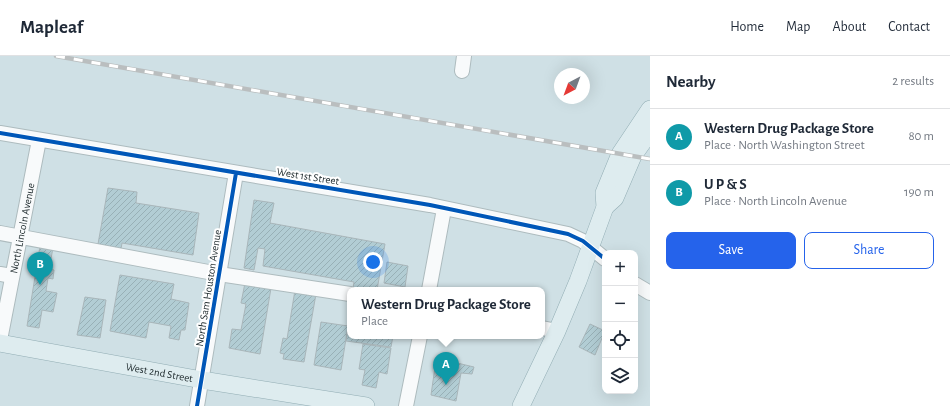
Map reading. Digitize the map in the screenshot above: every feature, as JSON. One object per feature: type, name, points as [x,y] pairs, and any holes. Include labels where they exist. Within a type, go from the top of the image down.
[{"type":"main road","points":[[521,406],[549,330],[591,246],[605,207],[604,193],[620,154],[650,109]]},
{"type":"main road","points":[[605,207],[615,198],[633,156],[650,132]]},
{"type":"main road","name":"West 2nd Street","points":[[0,342],[202,380],[302,401],[366,406]]},
{"type":"street","points":[[462,71],[464,56]]},
{"type":"street","name":"West 1st Street","points":[[0,133],[430,205],[568,234],[577,237],[591,246],[602,256]]},
{"type":"street","name":"North Lincoln Avenue","points":[[0,342],[6,275],[20,236],[39,140]]},
{"type":"street","name":"North Sam Houston Avenue","points":[[197,406],[236,173]]},
{"type":"street","points":[[429,287],[444,209]]},
{"type":"street","points":[[0,233],[220,274],[347,294]]},
{"type":"street","points":[[638,286],[650,293]]},
{"type":"street","points":[[406,406],[419,339]]},
{"type":"building","points":[[108,188],[137,192],[136,203],[199,213],[193,255],[122,243],[121,249],[98,244]]},
{"type":"building","points":[[254,200],[274,203],[270,223],[385,244],[378,287],[353,287],[354,282],[263,266],[265,249],[258,248],[254,270],[244,268]]},
{"type":"building","points":[[40,246],[53,248],[49,269],[54,270],[53,279],[48,278],[46,291],[57,293],[53,312],[42,310],[39,328],[27,326]]},
{"type":"building","points":[[387,262],[408,266],[405,287],[384,283]]},
{"type":"building","points":[[120,275],[174,284],[171,299],[189,303],[185,330],[181,330],[179,340],[169,338],[171,326],[149,322],[146,338],[110,331]]},
{"type":"building","points":[[245,283],[271,288],[260,354],[229,348],[232,329],[241,330],[246,304],[241,303]]},
{"type":"building","points":[[295,290],[316,294],[304,362],[283,359],[284,354],[280,353],[283,338],[287,339]]},
{"type":"building","points":[[85,297],[106,300],[100,338],[77,335]]},
{"type":"building","points":[[321,322],[347,326],[341,370],[314,365]]},
{"type":"building","points":[[590,324],[602,330],[602,338],[595,355],[579,347]]},
{"type":"building","points":[[347,334],[347,339],[392,339],[391,347],[346,341]]},
{"type":"building","points":[[363,344],[391,348],[387,374],[379,372],[376,388],[362,385],[365,370],[359,369]]},
{"type":"building","points":[[436,360],[441,360],[440,363],[453,366],[453,362],[474,367],[472,374],[461,373],[456,401],[431,395]]},
{"type":"railway","points":[[56,56],[650,159]]},
{"type":"cycle path","points":[[0,133],[430,205],[568,234],[583,241],[602,257]]},
{"type":"cycle path","points":[[197,406],[236,173]]},
{"type":"place","name":"U P & S","points":[[40,285]]},
{"type":"place","name":"Western Drug Package Store","points":[[446,385]]}]
